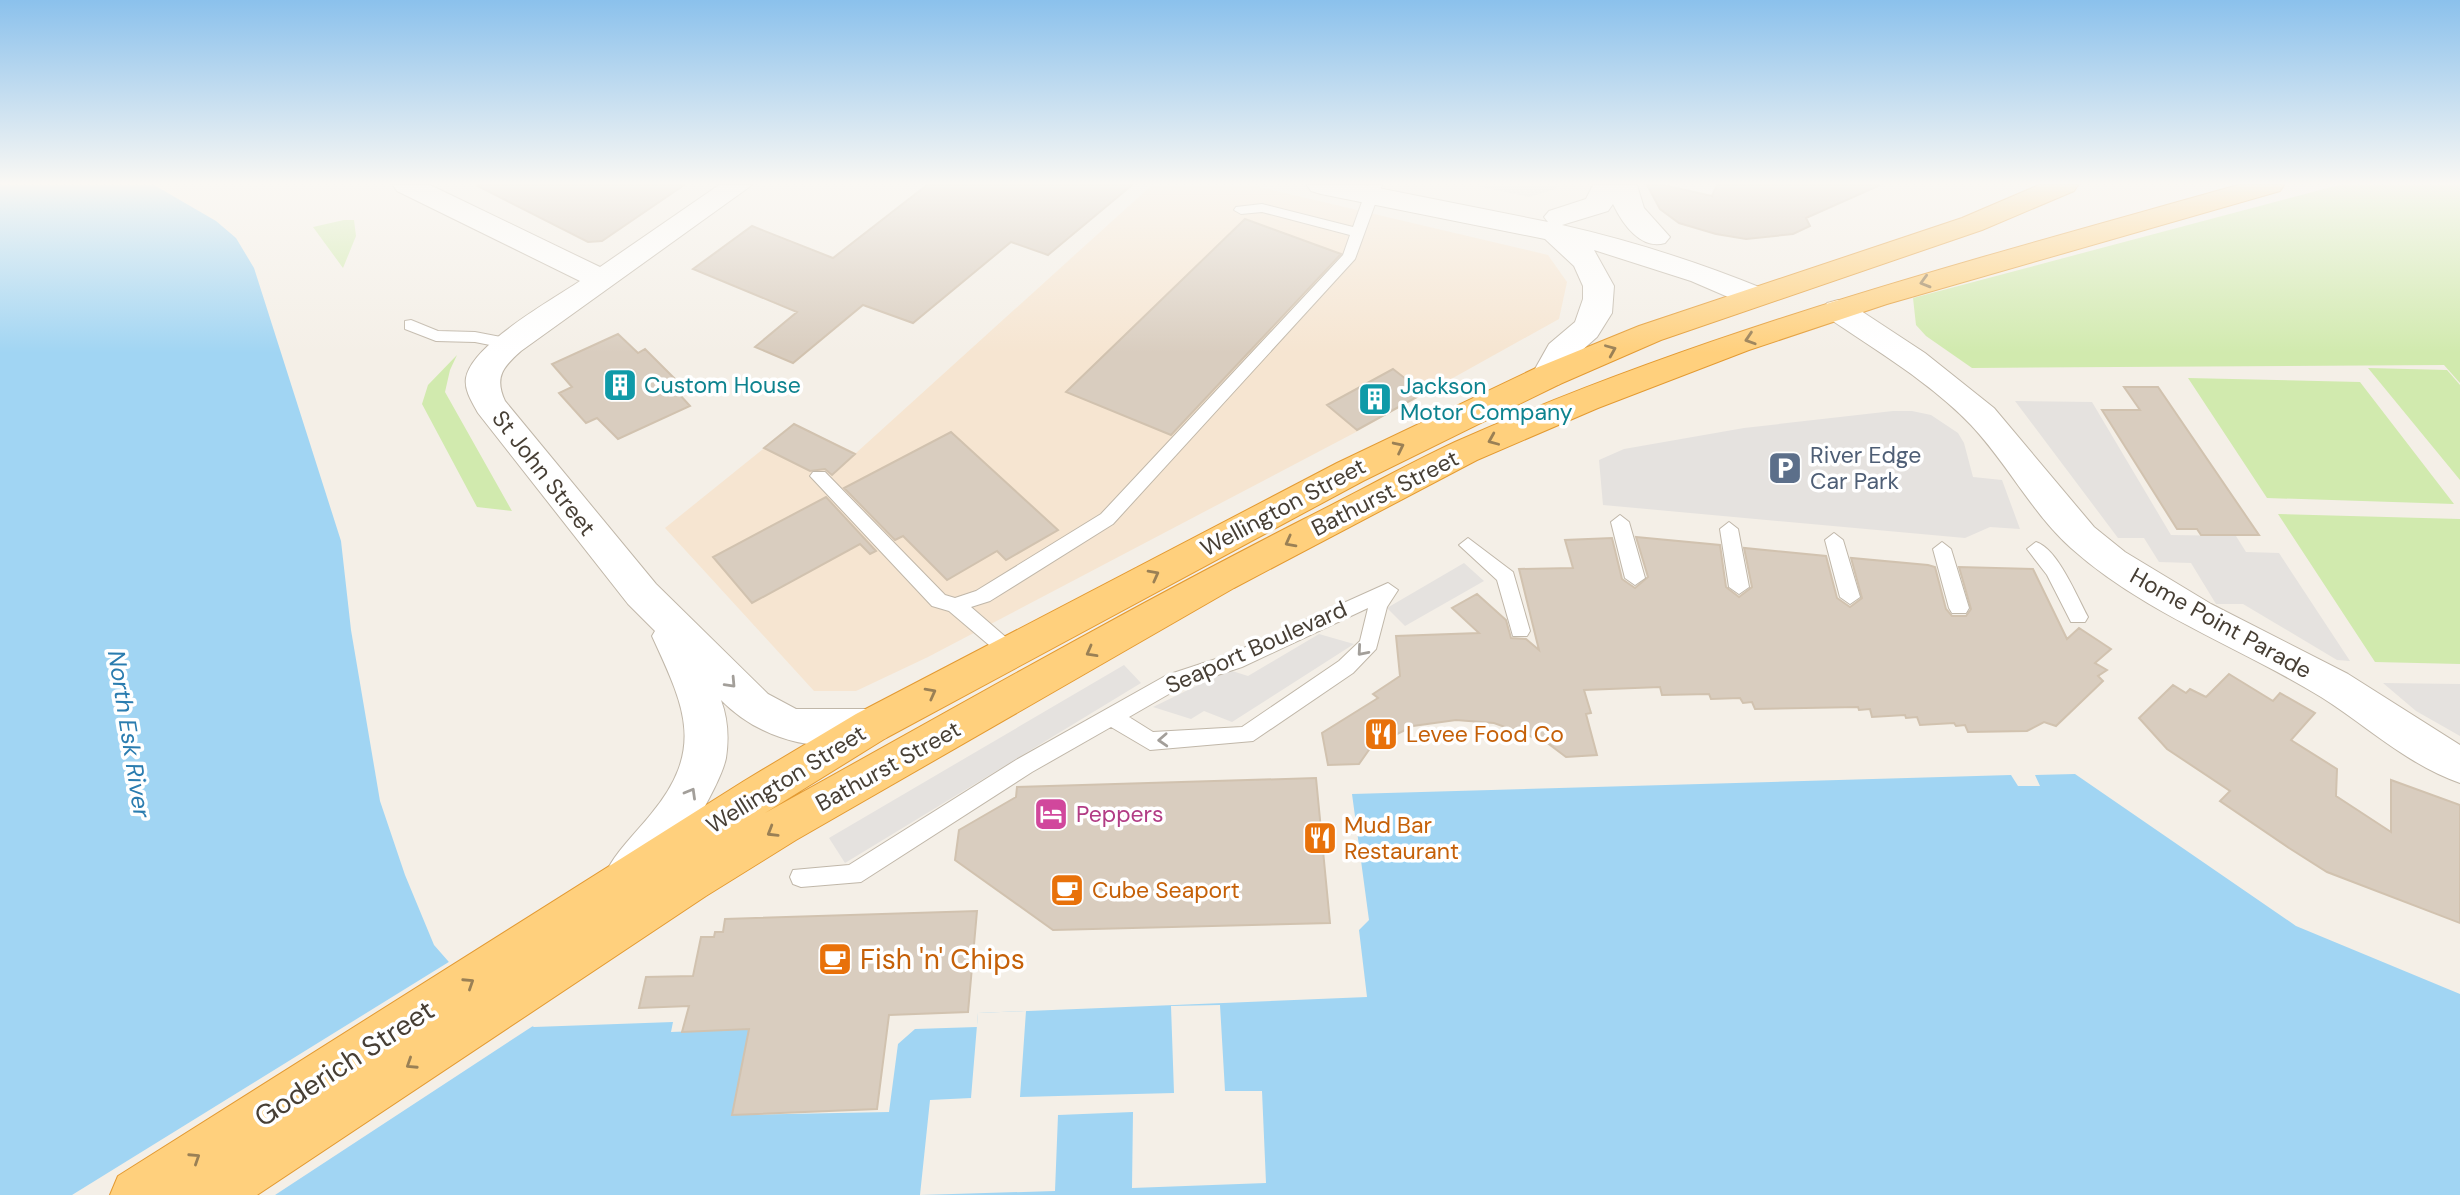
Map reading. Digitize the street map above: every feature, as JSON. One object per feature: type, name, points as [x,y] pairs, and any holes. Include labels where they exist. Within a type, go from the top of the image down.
[{"type":"highway","points":[[1753,296],[1810,306],[1947,241]]},
{"type":"highway","name":"Bathurst Street","points":[[561,946],[690,882],[780,827],[1221,578],[1465,452],[1810,306],[2069,241]]},
{"type":"highway","name":"Wellington Street","points":[[561,946],[619,885],[871,726],[1369,462],[1548,376],[1650,333],[1753,296]]},
{"type":"highway","name":"Goderich Street","points":[[137,1195],[561,946]]},
{"type":"highway","name":"Goderich Street","points":[[210,1195],[561,946]]},
{"type":"street","points":[[522,241],[603,280]]},
{"type":"street","name":"St John Street","points":[[659,241],[510,344],[483,374],[482,387],[490,405],[664,618],[753,706],[774,720],[798,728],[871,726]]},
{"type":"street","points":[[1548,376],[1558,354],[1588,328],[1598,302],[1596,278],[1590,262],[1572,241]]},
{"type":"street","points":[[1605,241],[1663,259],[1753,296]]},
{"type":"street","name":"Home Point Parade","points":[[1663,241],[1810,306],[1913,360],[1982,416],[2081,537],[2112,562],[2197,615],[2333,685],[2422,745],[2460,765]]},
{"type":"street","points":[[619,885],[685,802],[696,783],[706,755],[705,715],[664,618]]},
{"type":"lane","points":[[955,605],[983,596],[1107,519],[1350,256],[1356,241]]},
{"type":"lane","points":[[411,325],[436,336],[475,337],[510,344]]},
{"type":"lane","points":[[819,476],[939,601],[955,605],[1009,651]]},
{"type":"lane","points":[[1620,522],[1635,578]]},
{"type":"lane","points":[[1729,529],[1739,587]]},
{"type":"lane","points":[[1834,540],[1850,597]]},
{"type":"lane","points":[[1468,545],[1506,578],[1520,631]]},
{"type":"lane","points":[[1942,549],[1959,608]]},
{"type":"lane","points":[[2036,549],[2054,571],[2078,617]]},
{"type":"lane","name":"Seaport Boulevard","points":[[801,877],[853,875],[1024,766],[1113,718],[1174,681],[1235,661],[1388,590],[1378,606],[1369,644],[1360,654],[1246,735],[1150,741],[1113,718]]},
{"type":"shaded area","name":"Jackson Motor Company","points":[[1090,241],[1488,241],[1548,255],[1567,282],[1559,319],[1356,432],[928,657],[856,691],[814,691],[665,528],[794,424],[856,453]]},
{"type":"shaded area","points":[[2015,401],[2092,402],[2171,535],[2236,536],[2246,552],[2279,553],[2350,661],[2337,660],[2243,604],[2216,604],[2191,563],[2159,562],[2144,538],[2118,538]]},
{"type":"shaded area","name":"River Edge Car Park","points":[[1893,411],[1931,415],[1958,433],[1964,443],[1973,477],[2002,480],[2020,529],[1990,527],[1965,538],[1603,505],[1599,460],[1624,449],[1744,428]]},
{"type":"shaded area","points":[[1464,563],[1484,581],[1405,626],[1387,608]]},
{"type":"shaded area","points":[[1319,634],[1354,644],[1232,722],[1204,711],[1191,719],[1153,707],[1229,670],[1248,676]]},
{"type":"shaded area","points":[[1124,665],[1141,683],[845,863],[829,838]]},
{"type":"shaded area","points":[[2383,683],[2460,684],[2460,736],[2416,711]]},
{"type":"green space","points":[[323,241],[354,241],[343,268]]},
{"type":"green space","points":[[2129,241],[2460,241],[2460,383],[2444,365],[1972,368],[1926,336],[1916,325],[1913,298]]},
{"type":"green space","points":[[457,355],[445,392],[512,511],[477,507],[422,404],[428,385]]},
{"type":"green space","points":[[2368,368],[2447,370],[2460,385],[2460,480]]},
{"type":"green space","points":[[2188,378],[2360,382],[2454,504],[2267,498]]},
{"type":"green space","points":[[2278,514],[2460,519],[2460,664],[2375,662]]},
{"type":"water","name":"North Esk River","points":[[0,241],[238,241],[254,268],[341,541],[351,630],[380,801],[405,875],[434,945],[484,1002],[534,1027],[673,1022],[671,1032],[749,1029],[733,1115],[889,1112],[898,1044],[915,1029],[977,1027],[978,1013],[1367,997],[1359,930],[1369,920],[1352,794],[2011,775],[2018,786],[2040,786],[2035,775],[2075,774],[2296,926],[2460,994],[2460,1195],[0,1195]]},
{"type":"pier","points":[[452,960],[486,999],[536,1024],[275,1195],[72,1195]]},
{"type":"pier","points":[[1220,1005],[1225,1091],[1262,1091],[1266,1183],[1132,1188],[1133,1112],[1058,1115],[1055,1191],[920,1195],[930,1100],[971,1098],[978,1013],[1026,1011],[1020,1097],[1174,1093],[1171,1006]]},
{"type":"building","points":[[732,241],[789,241],[833,258],[855,241],[1065,241],[1048,255],[1011,242],[913,323],[863,305],[793,363],[755,347],[797,312],[693,269]]},
{"type":"building","points":[[1222,241],[1305,241],[1341,254],[1171,435],[1066,392]]},
{"type":"building","name":"Custom House","points":[[618,334],[638,353],[645,349],[675,379],[668,382],[690,406],[618,439],[597,418],[586,423],[559,393],[572,387],[552,364]]},
{"type":"building","name":"Jackson Motor Company","points":[[1393,369],[1424,393],[1357,430],[1327,405]]},
{"type":"building","points":[[2124,387],[2158,387],[2259,535],[2201,535],[2197,529],[2177,529],[2102,410],[2140,410]]},
{"type":"building","points":[[794,424],[855,454],[832,475],[825,469],[810,471],[764,448]]},
{"type":"building","points":[[951,432],[1058,530],[1006,560],[997,551],[947,580],[903,536],[895,540],[844,488]]},
{"type":"building","points":[[826,497],[876,551],[870,554],[860,544],[752,603],[713,557]]},
{"type":"building","points":[[1636,537],[1720,545],[1726,587],[1739,597],[1752,587],[1744,548],[1826,556],[1837,598],[1850,607],[1862,598],[1851,558],[1928,565],[1935,567],[1946,609],[1952,616],[1966,616],[1971,609],[1959,567],[2033,569],[2067,639],[2079,628],[2111,649],[2095,663],[2107,670],[2098,676],[2103,681],[2056,726],[2044,722],[2027,731],[1968,732],[1965,725],[1920,725],[1917,717],[1906,718],[1905,715],[1872,717],[1870,709],[1859,710],[1858,707],[1755,709],[1752,702],[1743,703],[1740,698],[1711,699],[1709,694],[1662,695],[1660,687],[1584,690],[1591,713],[1586,714],[1597,755],[1566,757],[1546,742],[1494,723],[1456,720],[1413,726],[1371,747],[1359,764],[1328,765],[1322,733],[1378,698],[1373,694],[1400,676],[1396,636],[1479,633],[1452,608],[1477,594],[1506,620],[1511,638],[1526,639],[1539,650],[1519,569],[1573,568],[1565,540],[1612,538],[1622,579],[1635,588],[1648,577]]},
{"type":"building","points":[[2229,674],[2273,701],[2280,693],[2315,713],[2291,740],[2337,769],[2336,796],[2391,832],[2391,780],[2460,805],[2460,923],[2327,872],[2289,848],[2220,801],[2230,791],[2167,749],[2139,718],[2173,685],[2186,693],[2190,689],[2206,697]]},
{"type":"building","points":[[1316,778],[1330,923],[1053,930],[955,860],[959,830],[1016,797],[1017,787]]},
{"type":"building","points":[[977,911],[968,1012],[889,1015],[877,1109],[732,1115],[749,1029],[682,1032],[689,1006],[639,1008],[646,977],[693,976],[701,937],[714,937],[715,932],[723,932],[725,919]]},
{"type":"place","name":"Custom House","points":[[620,385]]},
{"type":"place","name":"Jackson Motor Company","points":[[1375,399]]},
{"type":"place","name":"River Edge Car Park","points":[[1785,468]]},
{"type":"place","name":"Levee Food Co","points":[[1381,734]]},
{"type":"place","name":"Peppers","points":[[1051,814]]},
{"type":"place","name":"Mud Bar Restaurant","points":[[1320,838]]},
{"type":"place","name":"Cube Seaport","points":[[1067,890]]},
{"type":"place","name":"Fish 'n' Chips","points":[[835,959]]}]
